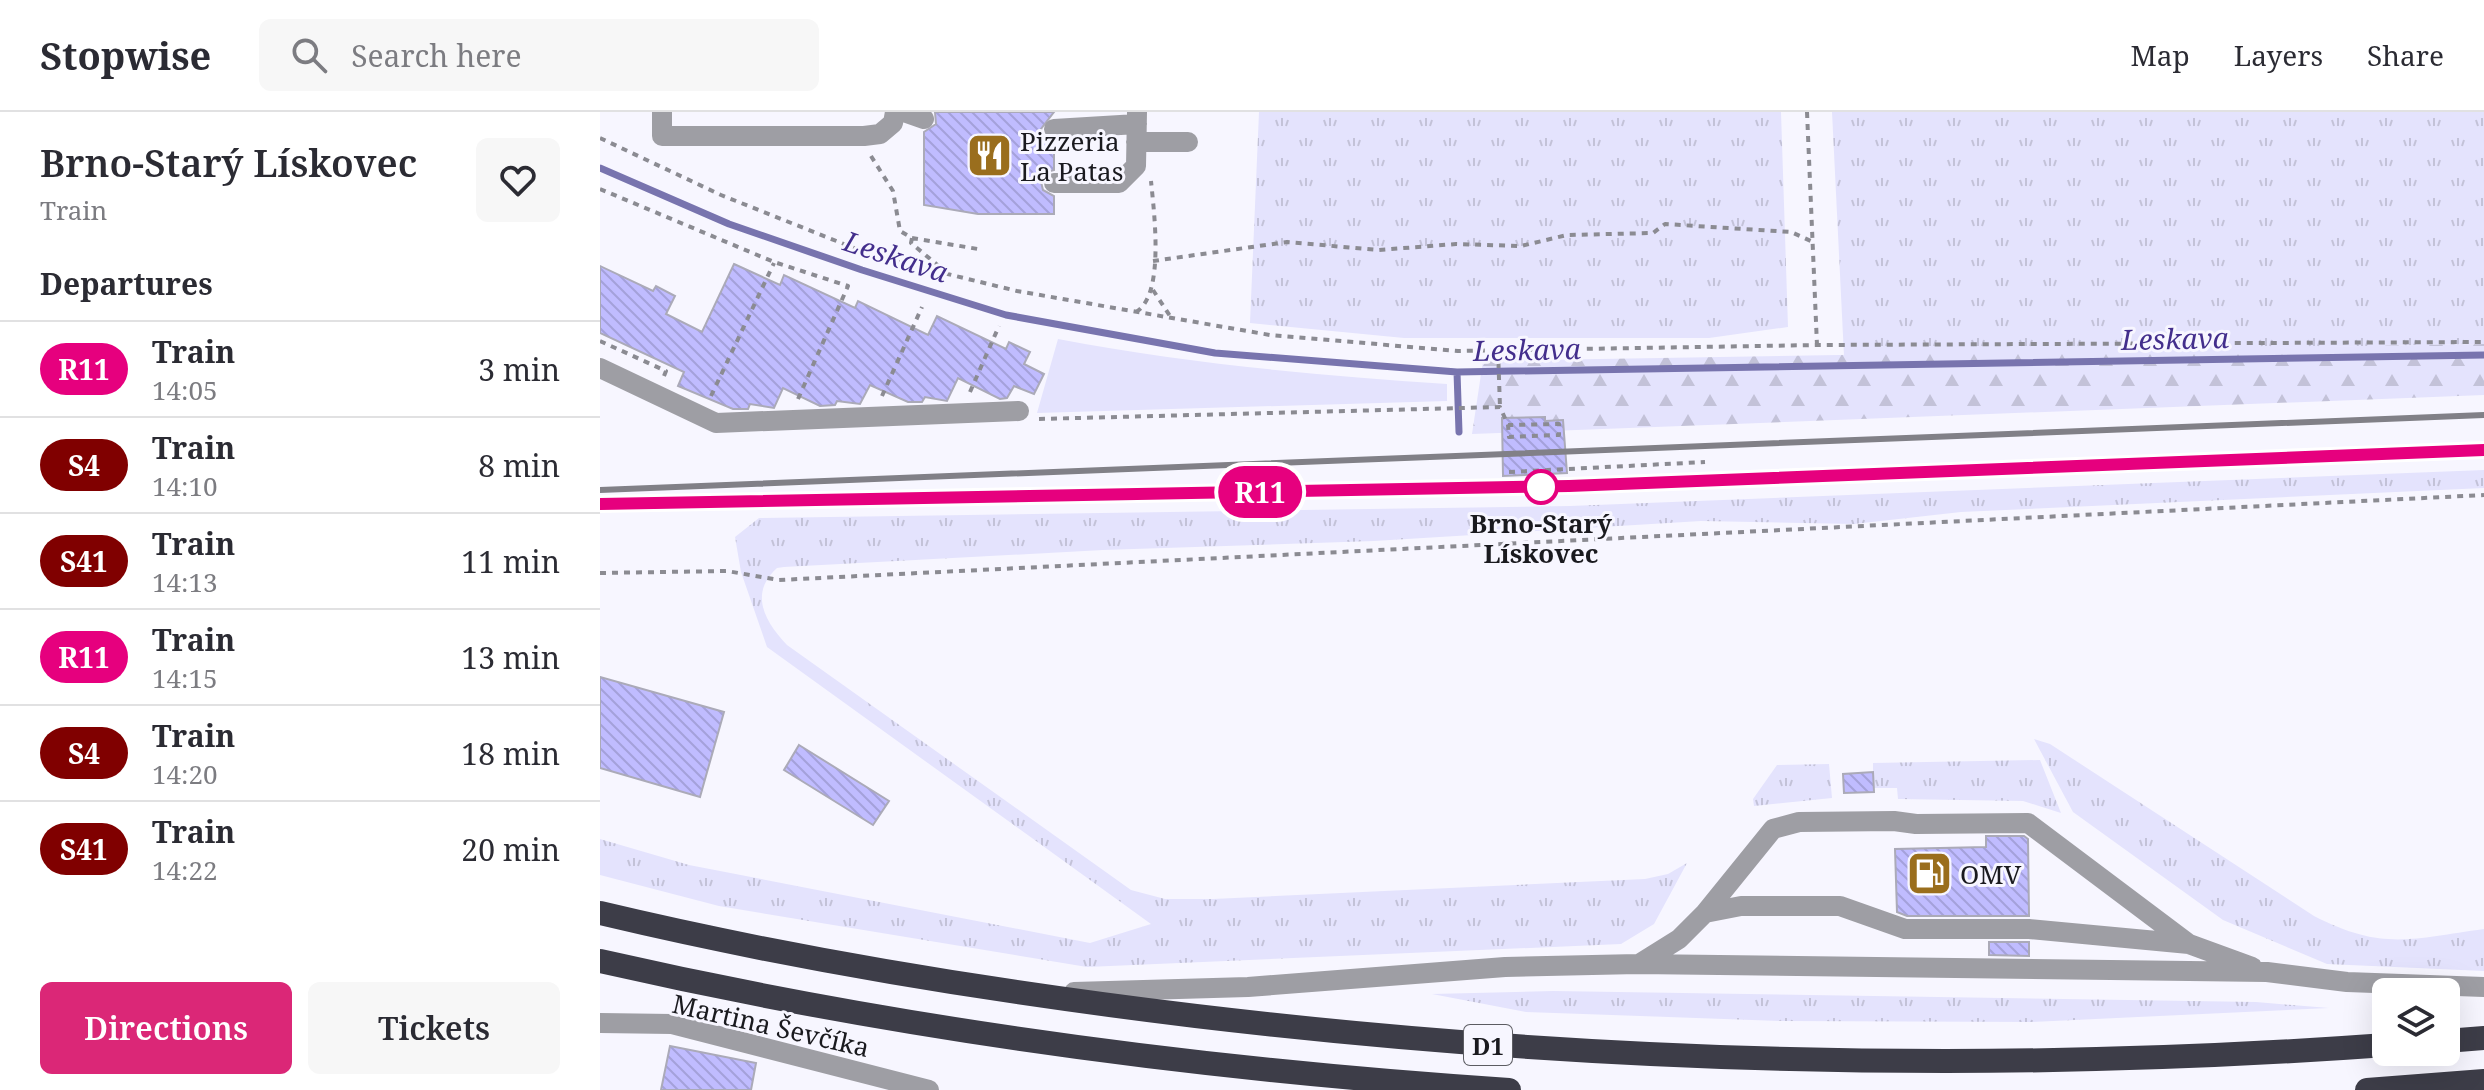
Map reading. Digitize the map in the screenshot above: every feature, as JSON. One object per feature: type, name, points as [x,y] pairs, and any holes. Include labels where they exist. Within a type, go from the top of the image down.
[{"type":"highway","name":"D1","points":[[600,913],[832,963],[1020,994],[1323,1031],[1502,1047],[1693,1057],[1931,1062],[2133,1059],[2372,1046]]},
{"type":"highway","name":"D1","points":[[600,961],[1006,1036],[1211,1064],[1509,1090]]},
{"type":"highway","points":[[2460,1040],[2484,1038]]},
{"type":"highway","points":[[2367,1090],[2484,1081]]},
{"type":"street","points":[[662,112],[662,136],[864,136],[880,134],[893,123],[895,112]]},
{"type":"street","points":[[904,112],[924,119]]},
{"type":"street","points":[[1054,129],[1140,130],[1188,142]]},
{"type":"street","points":[[1054,183],[1119,183],[1136,166],[1140,130]]},
{"type":"street","points":[[600,368],[709,419],[961,413],[1024,415]]},
{"type":"street","points":[[1638,964],[1679,939],[1705,913],[1773,829],[1799,822],[2028,823],[2189,944]]},
{"type":"street","points":[[1705,913],[1741,906],[1840,906],[1905,929],[2029,929],[2189,944],[2267,972]]},
{"type":"street","points":[[1020,994],[1248,987],[1505,967],[1638,964],[2267,972],[2347,982],[2484,987]]},
{"type":"street","name":"Martina Ševčíka","points":[[600,1023],[672,1024],[929,1090]]},
{"type":"path","points":[[1807,112],[1817,345]]},
{"type":"path","points":[[1136,312],[1150,299],[1156,236],[1140,130]]},
{"type":"path","points":[[864,136],[873,160],[893,191],[900,231],[912,238],[978,249]]},
{"type":"path","points":[[600,138],[721,195],[874,256],[1017,291],[1270,335],[1458,351],[1817,345],[2484,342]]},
{"type":"path","points":[[600,189],[774,262],[848,286],[789,419]]},
{"type":"path","points":[[1153,261],[1287,242],[1379,250],[1456,244],[1521,246],[1567,235],[1653,233],[1665,224],[1791,232],[1813,242]]},
{"type":"path","points":[[912,238],[911,243],[948,274]]},
{"type":"path","points":[[709,419],[774,262]]},
{"type":"path","points":[[1152,288],[1172,319]]},
{"type":"path","points":[[873,416],[922,307]]},
{"type":"path","points":[[961,413],[999,326]]},
{"type":"path","points":[[1498,350],[1500,407],[1508,425],[1509,437],[1559,435],[1559,424],[1508,425]]},
{"type":"path","points":[[1024,415],[1500,407]]},
{"type":"path","points":[[1509,472],[1705,462]]},
{"type":"path","points":[[600,573],[727,571],[779,580],[2484,495]]},
{"type":"green space","points":[[1259,112],[1781,112],[1788,327],[1709,338],[1404,338],[1250,323]]},
{"type":"green space","points":[[1832,112],[2484,112],[2484,344],[1844,356]]},
{"type":"green space","points":[[1058,339],[1252,368],[1447,384],[1447,401],[1037,413]]},
{"type":"green space","points":[[2484,344],[2484,395],[1472,434],[1483,361]]},
{"type":"green space","points":[[2484,470],[2484,488],[1961,512],[1854,524],[1701,521],[1374,541],[1103,550],[784,567],[777,568],[763,588],[763,608],[767,618],[787,645],[1131,890],[1165,899],[1213,899],[1645,879],[1668,874],[1687,863],[1654,924],[1621,944],[1087,967],[719,906],[600,875],[600,839],[689,865],[1090,943],[1151,924],[767,647],[741,572],[735,537],[759,518],[1570,506]]},
{"type":"green space","points":[[2034,739],[2050,744],[2314,916],[2338,927],[2378,938],[2397,939],[2484,929],[2484,971],[2327,964],[2223,920],[2073,812]]},
{"type":"green space","points":[[2040,760],[2061,813],[2023,801],[1898,799],[1897,788],[1873,788],[1873,763]]},
{"type":"green space","points":[[1829,764],[1832,798],[1754,806],[1753,799],[1777,765]]},
{"type":"green space","points":[[1553,991],[2256,1002],[2329,1008],[2032,1022],[1783,1021],[1526,1012],[1432,994]]},
{"type":"building","name":"Pizzeria La Patas","points":[[935,112],[1054,112],[1041,129],[1044,137],[1054,142],[1054,170],[1047,172],[1041,182],[1043,190],[1054,196],[1054,214],[978,214],[924,205],[924,132],[936,124]]},
{"type":"building","points":[[734,264],[780,285],[784,275],[855,308],[858,301],[928,335],[937,316],[1006,349],[1009,342],[1030,352],[1024,364],[1044,374],[1034,394],[1014,386],[1007,398],[1000,399],[958,378],[947,401],[925,397],[922,402],[908,402],[870,385],[860,404],[837,401],[835,405],[820,406],[783,388],[774,408],[750,404],[748,409],[733,409],[678,386],[684,372],[600,333],[600,266],[653,291],[656,286],[675,296],[666,314],[702,332]]},
{"type":"building","points":[[1545,417],[1545,421],[1563,420],[1567,473],[1503,476],[1502,418]]},
{"type":"building","points":[[600,677],[724,712],[700,797],[600,768]]},
{"type":"building","points":[[799,745],[889,801],[873,825],[784,770]]},
{"type":"building","points":[[1873,772],[1874,792],[1844,793],[1843,774]]},
{"type":"building","points":[[1986,836],[2024,836],[2028,839],[2029,916],[1907,916],[1897,912],[1895,849],[1986,847]]},
{"type":"building","points":[[1989,942],[2029,942],[2029,956],[1989,955]]},
{"type":"building","points":[[670,1046],[756,1063],[751,1090],[661,1090]]},
{"type":"waterway","name":"Leskava","points":[[600,168],[729,224],[1006,315],[1215,353],[1457,372],[2484,355]]},
{"type":"waterway","points":[[1457,372],[1459,432]]},
{"type":"railway","points":[[600,490],[2484,415]]},
{"type":"railway","points":[[600,504],[1569,486],[2484,450]]},
{"type":"train","name":"R11","points":[[600,504],[759,498],[1449,490],[2484,450]]},
{"type":"place","name":"Pizzeria La Patas","points":[[989,156]]},
{"type":"place","name":"Brno-Starý Lískovec","points":[[1541,487]]},
{"type":"place","name":"OMV","points":[[1929,874]]}]
